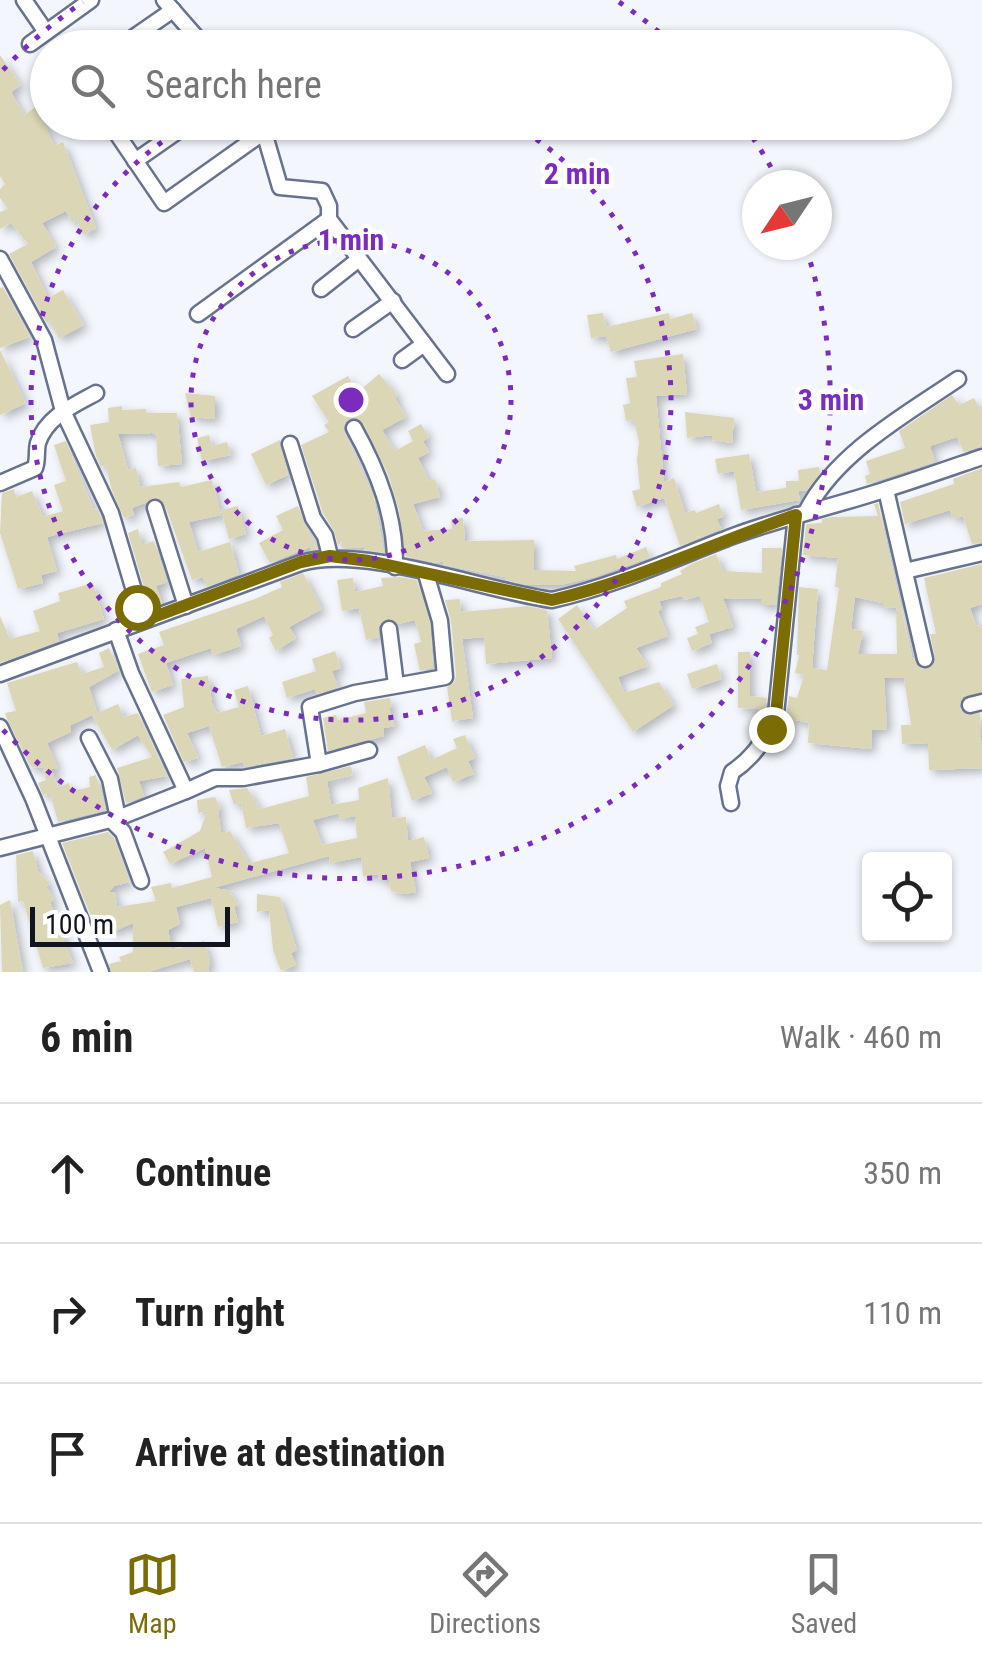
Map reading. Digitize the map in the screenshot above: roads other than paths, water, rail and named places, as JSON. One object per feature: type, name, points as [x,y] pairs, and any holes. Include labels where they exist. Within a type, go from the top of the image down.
[{"type":"street","points":[[24,0],[45,30]]},
{"type":"street","points":[[49,30],[91,0]]},
{"type":"street","points":[[139,30],[168,5],[190,30]]},
{"type":"street","points":[[121,140],[164,203],[244,140]]},
{"type":"street","points":[[136,161],[166,140]]},
{"type":"street","points":[[265,140],[280,187],[322,192],[329,219],[447,374]]},
{"type":"street","points":[[198,314],[329,219]]},
{"type":"street","points":[[0,259],[44,340],[63,411],[111,513],[143,621]]},
{"type":"street","points":[[321,288],[359,259]]},
{"type":"street","points":[[353,329],[393,302]]},
{"type":"street","points":[[402,360],[424,344]]},
{"type":"street","points":[[731,803],[728,786],[732,772],[748,761],[771,729],[776,714],[801,513],[817,490],[868,442],[958,379]]},
{"type":"street","points":[[0,484],[38,465],[38,441],[63,411],[96,392]]},
{"type":"street","points":[[354,428],[371,459],[386,502],[396,546],[395,567]]},
{"type":"street","points":[[290,444],[313,518],[326,536],[330,556]]},
{"type":"street","points":[[0,674],[301,562],[330,556],[552,600],[582,594],[733,536],[982,457]]},
{"type":"street","points":[[886,490],[925,658]]},
{"type":"street","points":[[155,508],[186,606]]},
{"type":"street","points":[[905,571],[982,553]]},
{"type":"street","points":[[318,764],[310,707],[445,677],[440,621],[426,574]]},
{"type":"street","points":[[389,628],[396,685]]},
{"type":"street","points":[[116,630],[130,673],[186,791]]},
{"type":"street","points":[[0,727],[48,835],[101,972]]},
{"type":"street","points":[[89,738],[110,779],[115,819],[140,881]]},
{"type":"street","points":[[0,848],[115,819],[216,778],[243,778],[369,750]]}]
